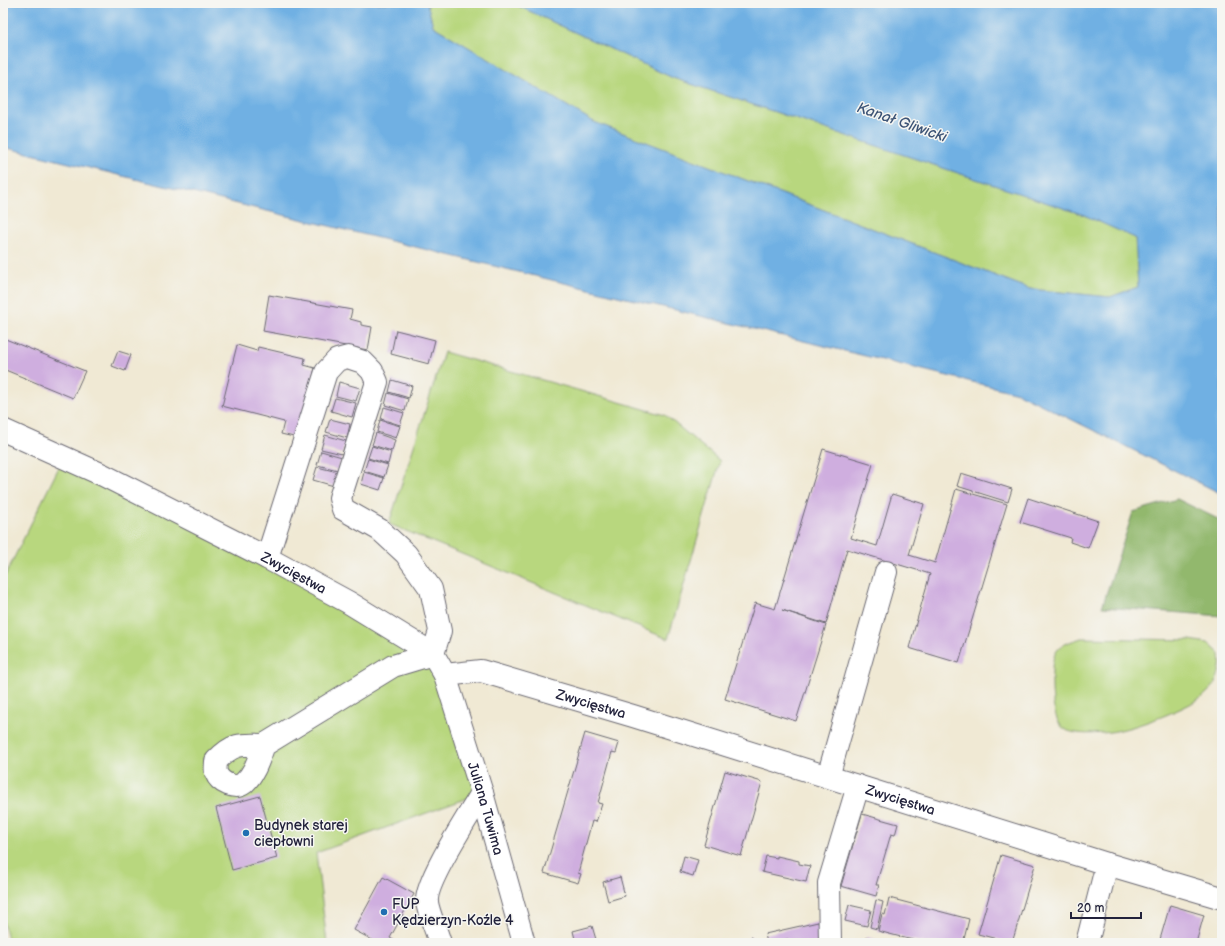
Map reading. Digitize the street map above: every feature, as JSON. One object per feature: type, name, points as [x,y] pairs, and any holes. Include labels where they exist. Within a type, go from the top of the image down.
[{"type":"street","points":[[264,744],[393,666],[433,654],[440,631],[431,590],[406,554],[380,530],[343,509],[340,498],[377,382],[372,371],[363,362],[348,357],[337,360],[326,372],[267,558]]},
{"type":"street","name":"Zwycięstwa","points":[[3,430],[103,475],[267,558],[348,602],[433,654],[445,675],[481,672],[633,716],[1107,864],[1222,898]]},
{"type":"street","points":[[828,777],[886,572]]},
{"type":"street","name":"Juliana Tuwima","points":[[445,675],[482,794],[524,943]]},
{"type":"street","points":[[830,943],[829,883],[858,786]]},
{"type":"street","points":[[440,943],[427,902],[431,882],[448,850],[482,794]]},
{"type":"street","points":[[1087,943],[1107,864]]},
{"type":"green space","points":[[427,3],[512,3],[673,78],[1084,215],[1136,238],[1138,287],[1110,297],[1030,289],[594,122],[433,26]]},
{"type":"green space","points":[[444,352],[665,415],[720,461],[668,639],[389,524]]},
{"type":"green space","points":[[64,457],[433,654],[482,793],[316,853],[327,943],[9,943],[3,921],[3,580]]},
{"type":"green space","points":[[1177,499],[1222,521],[1222,616],[1102,607],[1133,512]]},
{"type":"green space","points":[[1082,638],[1190,640],[1208,643],[1220,654],[1217,679],[1208,692],[1201,698],[1161,717],[1132,727],[1110,732],[1093,734],[1067,731],[1059,723],[1054,709],[1052,694],[1052,664],[1059,648],[1068,642]]},
{"type":"water","name":"Kanał Gliwicki","points":[[3,3],[427,3],[433,26],[594,122],[1030,289],[1110,297],[1138,287],[1135,238],[1084,215],[673,78],[512,3],[1222,3],[1222,494],[1018,393],[3,147]]},
{"type":"building","points":[[269,295],[352,310],[350,319],[361,322],[361,325],[372,327],[368,350],[263,331]]},
{"type":"building","points":[[396,330],[435,340],[429,364],[391,354]]},
{"type":"building","points":[[3,338],[85,371],[73,398],[3,369]]},
{"type":"building","points":[[237,345],[257,351],[258,347],[305,358],[304,365],[315,368],[298,438],[281,434],[284,422],[222,406]]},
{"type":"building","points":[[118,351],[131,355],[125,371],[112,366]]},
{"type":"building","points":[[392,380],[412,386],[409,398],[389,392]]},
{"type":"building","points":[[339,382],[360,388],[356,401],[336,396]]},
{"type":"building","points":[[388,393],[408,399],[405,411],[385,405]]},
{"type":"building","points":[[335,398],[356,403],[352,417],[331,411]]},
{"type":"building","points":[[384,407],[404,413],[400,425],[381,419]]},
{"type":"building","points":[[330,419],[350,424],[347,438],[326,432]]},
{"type":"building","points":[[380,420],[400,426],[396,438],[377,432]]},
{"type":"building","points":[[376,433],[395,440],[392,451],[372,445]]},
{"type":"building","points":[[325,435],[346,441],[342,454],[321,449]]},
{"type":"building","points":[[372,446],[391,452],[388,464],[368,458]]},
{"type":"building","points":[[823,449],[873,464],[851,538],[877,546],[892,494],[924,504],[909,555],[935,563],[956,489],[1007,504],[959,663],[909,648],[930,574],[847,549],[826,624],[782,610],[826,625],[796,721],[725,699],[755,603],[775,609]]},
{"type":"building","points":[[321,451],[342,457],[338,470],[317,465]]},
{"type":"building","points":[[368,459],[388,465],[384,477],[364,471]]},
{"type":"building","points":[[317,467],[338,472],[334,486],[313,480]]},
{"type":"building","points":[[364,472],[384,478],[380,490],[361,484]]},
{"type":"building","points":[[961,473],[1012,489],[1008,502],[957,486]]},
{"type":"building","points":[[1028,498],[1098,521],[1088,548],[1070,542],[1071,538],[1020,522]]},
{"type":"building","points":[[585,733],[619,743],[616,753],[612,752],[598,803],[602,804],[596,822],[592,821],[578,873],[581,874],[578,883],[544,873]]},
{"type":"building","points":[[725,771],[762,782],[741,856],[704,845]]},
{"type":"building","name":"Budynek starej ciepłowni","points":[[260,796],[277,858],[232,870],[216,808]]},
{"type":"building","points":[[862,814],[898,824],[895,835],[891,834],[876,885],[879,885],[876,896],[841,886]]},
{"type":"building","points":[[1001,855],[1035,865],[1012,943],[978,934]]},
{"type":"building","points":[[684,856],[698,860],[693,876],[680,872]]},
{"type":"building","points":[[766,856],[777,858],[777,856],[799,861],[799,864],[810,866],[806,882],[762,872]]},
{"type":"building","name":"FUP Kędzierzyn-Koźle 4","points":[[383,877],[414,894],[390,938],[398,943],[378,943],[354,930]]},
{"type":"building","points":[[620,877],[625,896],[608,901],[603,882]]},
{"type":"building","points":[[889,898],[969,919],[963,943],[924,943],[878,931],[882,914],[885,915]]},
{"type":"building","points":[[876,900],[883,902],[877,929],[870,927]]},
{"type":"building","points":[[849,905],[871,910],[867,926],[845,921]]},
{"type":"building","points":[[1170,905],[1204,915],[1196,943],[1159,943]]},
{"type":"building","points":[[818,922],[823,943],[789,943],[788,939],[782,940],[783,943],[767,943],[765,934]]},
{"type":"building","points":[[592,926],[597,943],[576,943],[573,931]]},
{"type":"building","points":[[752,937],[754,943],[735,943]]},
{"type":"building","points":[[867,937],[887,943],[866,943]]},
{"type":"place","name":"Budynek starej ciepłowni","points":[[246,833]]},
{"type":"place","name":"FUP Kędzierzyn-Koźle 4","points":[[384,912]]}]
